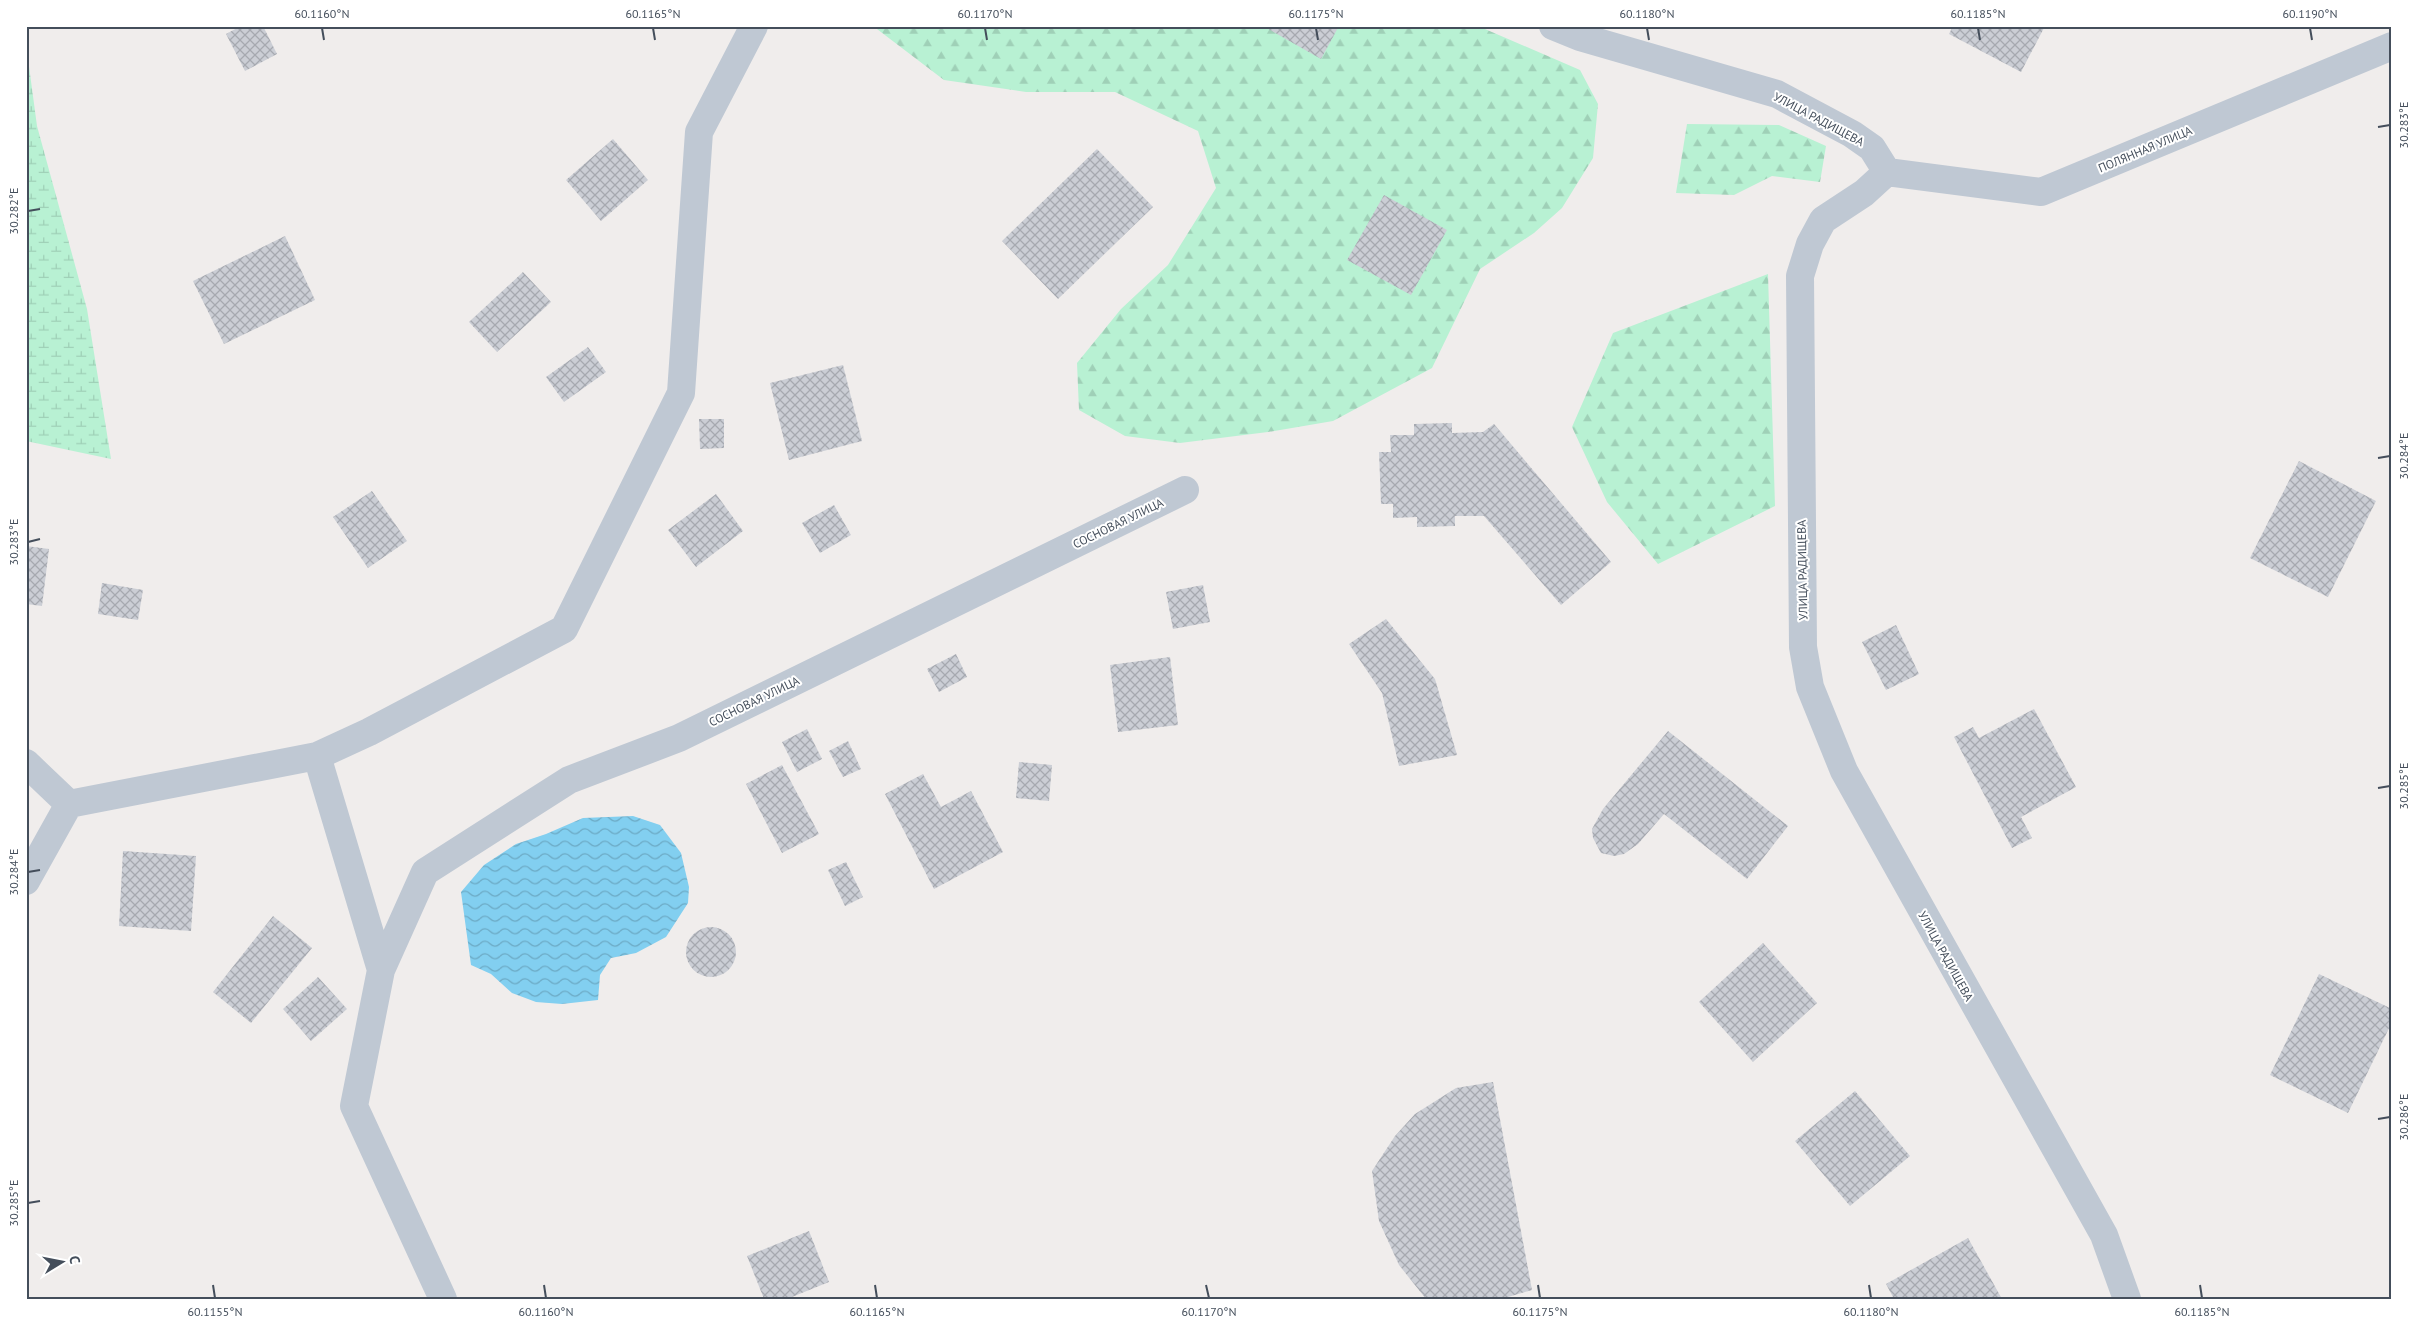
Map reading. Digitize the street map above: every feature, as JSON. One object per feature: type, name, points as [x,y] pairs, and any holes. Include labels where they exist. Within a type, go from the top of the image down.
[{"type":"street","points":[[26,881],[69,804],[317,756],[369,732],[564,629],[681,393],[699,132],[754,26]]},
{"type":"street","name":"УЛИЦА РАДИЩЕВА","points":[[1553,26],[1580,37],[1777,94],[1852,134],[1872,148],[1887,172],[1864,193],[1823,220],[1810,244],[1800,276],[1803,647],[1810,687],[1844,772],[2104,1235],[2127,1299]]},
{"type":"street","name":"ПОЛЯННАЯ УЛИЦА","points":[[1887,172],[2041,192],[2392,46]]},
{"type":"street","name":"СОСНОВАЯ УЛИЦА","points":[[443,1299],[354,1106],[381,970],[424,872],[569,780],[678,738],[1185,490]]},
{"type":"street","points":[[317,756],[381,970]]},
{"type":"street","points":[[26,763],[69,804]]},
{"type":"green space","points":[[873,26],[1478,26],[1580,70],[1598,104],[1593,158],[1562,208],[1534,233],[1480,269],[1432,368],[1333,421],[1268,432],[1180,443],[1125,436],[1079,410],[1077,363],[1121,309],[1168,265],[1216,188],[1198,131],[1115,92],[1026,92],[944,80]]},
{"type":"green space","points":[[26,44],[37,126],[87,309],[111,459],[26,441]]},
{"type":"green space","points":[[1687,124],[1779,125],[1826,146],[1820,182],[1772,176],[1734,195],[1676,193]]},
{"type":"green space","points":[[1768,274],[1775,506],[1658,564],[1607,502],[1572,427],[1613,333]]},
{"type":"water","points":[[633,816],[660,825],[681,853],[689,887],[688,903],[666,937],[636,953],[611,958],[600,975],[598,1000],[562,1004],[536,1002],[512,993],[491,974],[471,965],[461,892],[484,865],[516,844],[546,834],[583,818]]},
{"type":"building","points":[[241,26],[263,26],[277,54],[245,71],[226,34]]},
{"type":"building","points":[[1263,26],[1339,26],[1321,59]]},
{"type":"building","points":[[1953,26],[2045,26],[2021,72],[1949,34]]},
{"type":"building","points":[[613,139],[648,180],[601,221],[566,180]]},
{"type":"building","points":[[1097,149],[1153,207],[1058,299],[1002,241]]},
{"type":"building","points":[[1384,195],[1447,230],[1411,295],[1347,260]]},
{"type":"building","points":[[285,236],[315,300],[224,344],[193,281]]},
{"type":"building","points":[[523,272],[551,302],[497,352],[469,322]]},
{"type":"building","points":[[588,347],[606,372],[564,402],[546,377]]},
{"type":"building","points":[[843,365],[862,441],[789,460],[770,383]]},
{"type":"building","points":[[699,419],[724,419],[724,448],[700,449]]},
{"type":"building","points":[[1452,423],[1452,433],[1483,432],[1494,424],[1611,562],[1561,605],[1484,516],[1455,516],[1455,526],[1417,527],[1417,517],[1393,518],[1393,504],[1381,504],[1379,452],[1391,452],[1390,435],[1414,435],[1414,424]]},
{"type":"building","points":[[2299,461],[2376,501],[2328,597],[2250,558]]},
{"type":"building","points":[[372,491],[407,541],[368,568],[333,517]]},
{"type":"building","points":[[716,494],[743,531],[696,567],[668,530]]},
{"type":"building","points":[[834,505],[851,535],[820,553],[802,523]]},
{"type":"building","points":[[26,546],[49,549],[42,606],[26,604]]},
{"type":"building","points":[[102,583],[143,590],[138,620],[98,614]]},
{"type":"building","points":[[1203,585],[1210,622],[1173,629],[1166,592]]},
{"type":"building","points":[[1386,619],[1435,679],[1457,755],[1399,766],[1382,693],[1349,644]]},
{"type":"building","points":[[1896,625],[1919,674],[1886,690],[1862,642]]},
{"type":"building","points":[[956,654],[967,677],[939,692],[927,669]]},
{"type":"building","points":[[1170,657],[1178,725],[1118,732],[1110,665]]},
{"type":"building","points":[[2034,709],[2076,787],[2021,817],[2032,838],[2012,848],[1954,737],[1973,727],[1979,738]]},
{"type":"building","points":[[807,729],[822,759],[797,772],[782,742]]},
{"type":"building","points":[[1668,731],[1788,826],[1747,879],[1664,814],[1638,844],[1624,854],[1614,856],[1601,853],[1593,838],[1592,829],[1603,809]]},
{"type":"building","points":[[848,741],[861,769],[843,777],[829,751]]},
{"type":"building","points":[[1019,762],[1052,765],[1049,801],[1016,798]]},
{"type":"building","points":[[782,765],[819,834],[782,853],[746,784]]},
{"type":"building","points":[[923,774],[941,807],[971,791],[1003,852],[934,889],[885,794]]},
{"type":"building","points":[[123,851],[196,856],[191,931],[119,926]]},
{"type":"building","points":[[846,862],[863,897],[845,906],[828,870]]},
{"type":"building","points":[[273,916],[312,948],[251,1023],[213,992]]},
{"type":"building","points":[[711,927],[720,929],[731,938],[736,952],[734,961],[725,972],[711,977],[702,975],[691,966],[686,952],[688,943],[697,932]]},
{"type":"building","points":[[1763,943],[1817,1003],[1753,1062],[1699,1002]]},
{"type":"building","points":[[2319,974],[2392,1009],[2392,1022],[2348,1113],[2270,1075]]},
{"type":"building","points":[[318,977],[347,1009],[311,1041],[283,1009]]},
{"type":"building","points":[[1493,1082],[1532,1290],[1501,1299],[1426,1299],[1399,1265],[1379,1221],[1372,1171],[1395,1136],[1415,1114],[1456,1088]]},
{"type":"building","points":[[1855,1091],[1910,1156],[1850,1206],[1795,1141]]},
{"type":"building","points":[[809,1231],[829,1282],[787,1299],[764,1299],[747,1256]]},
{"type":"building","points":[[1968,1238],[2002,1299],[1894,1299],[1886,1284]]}]
